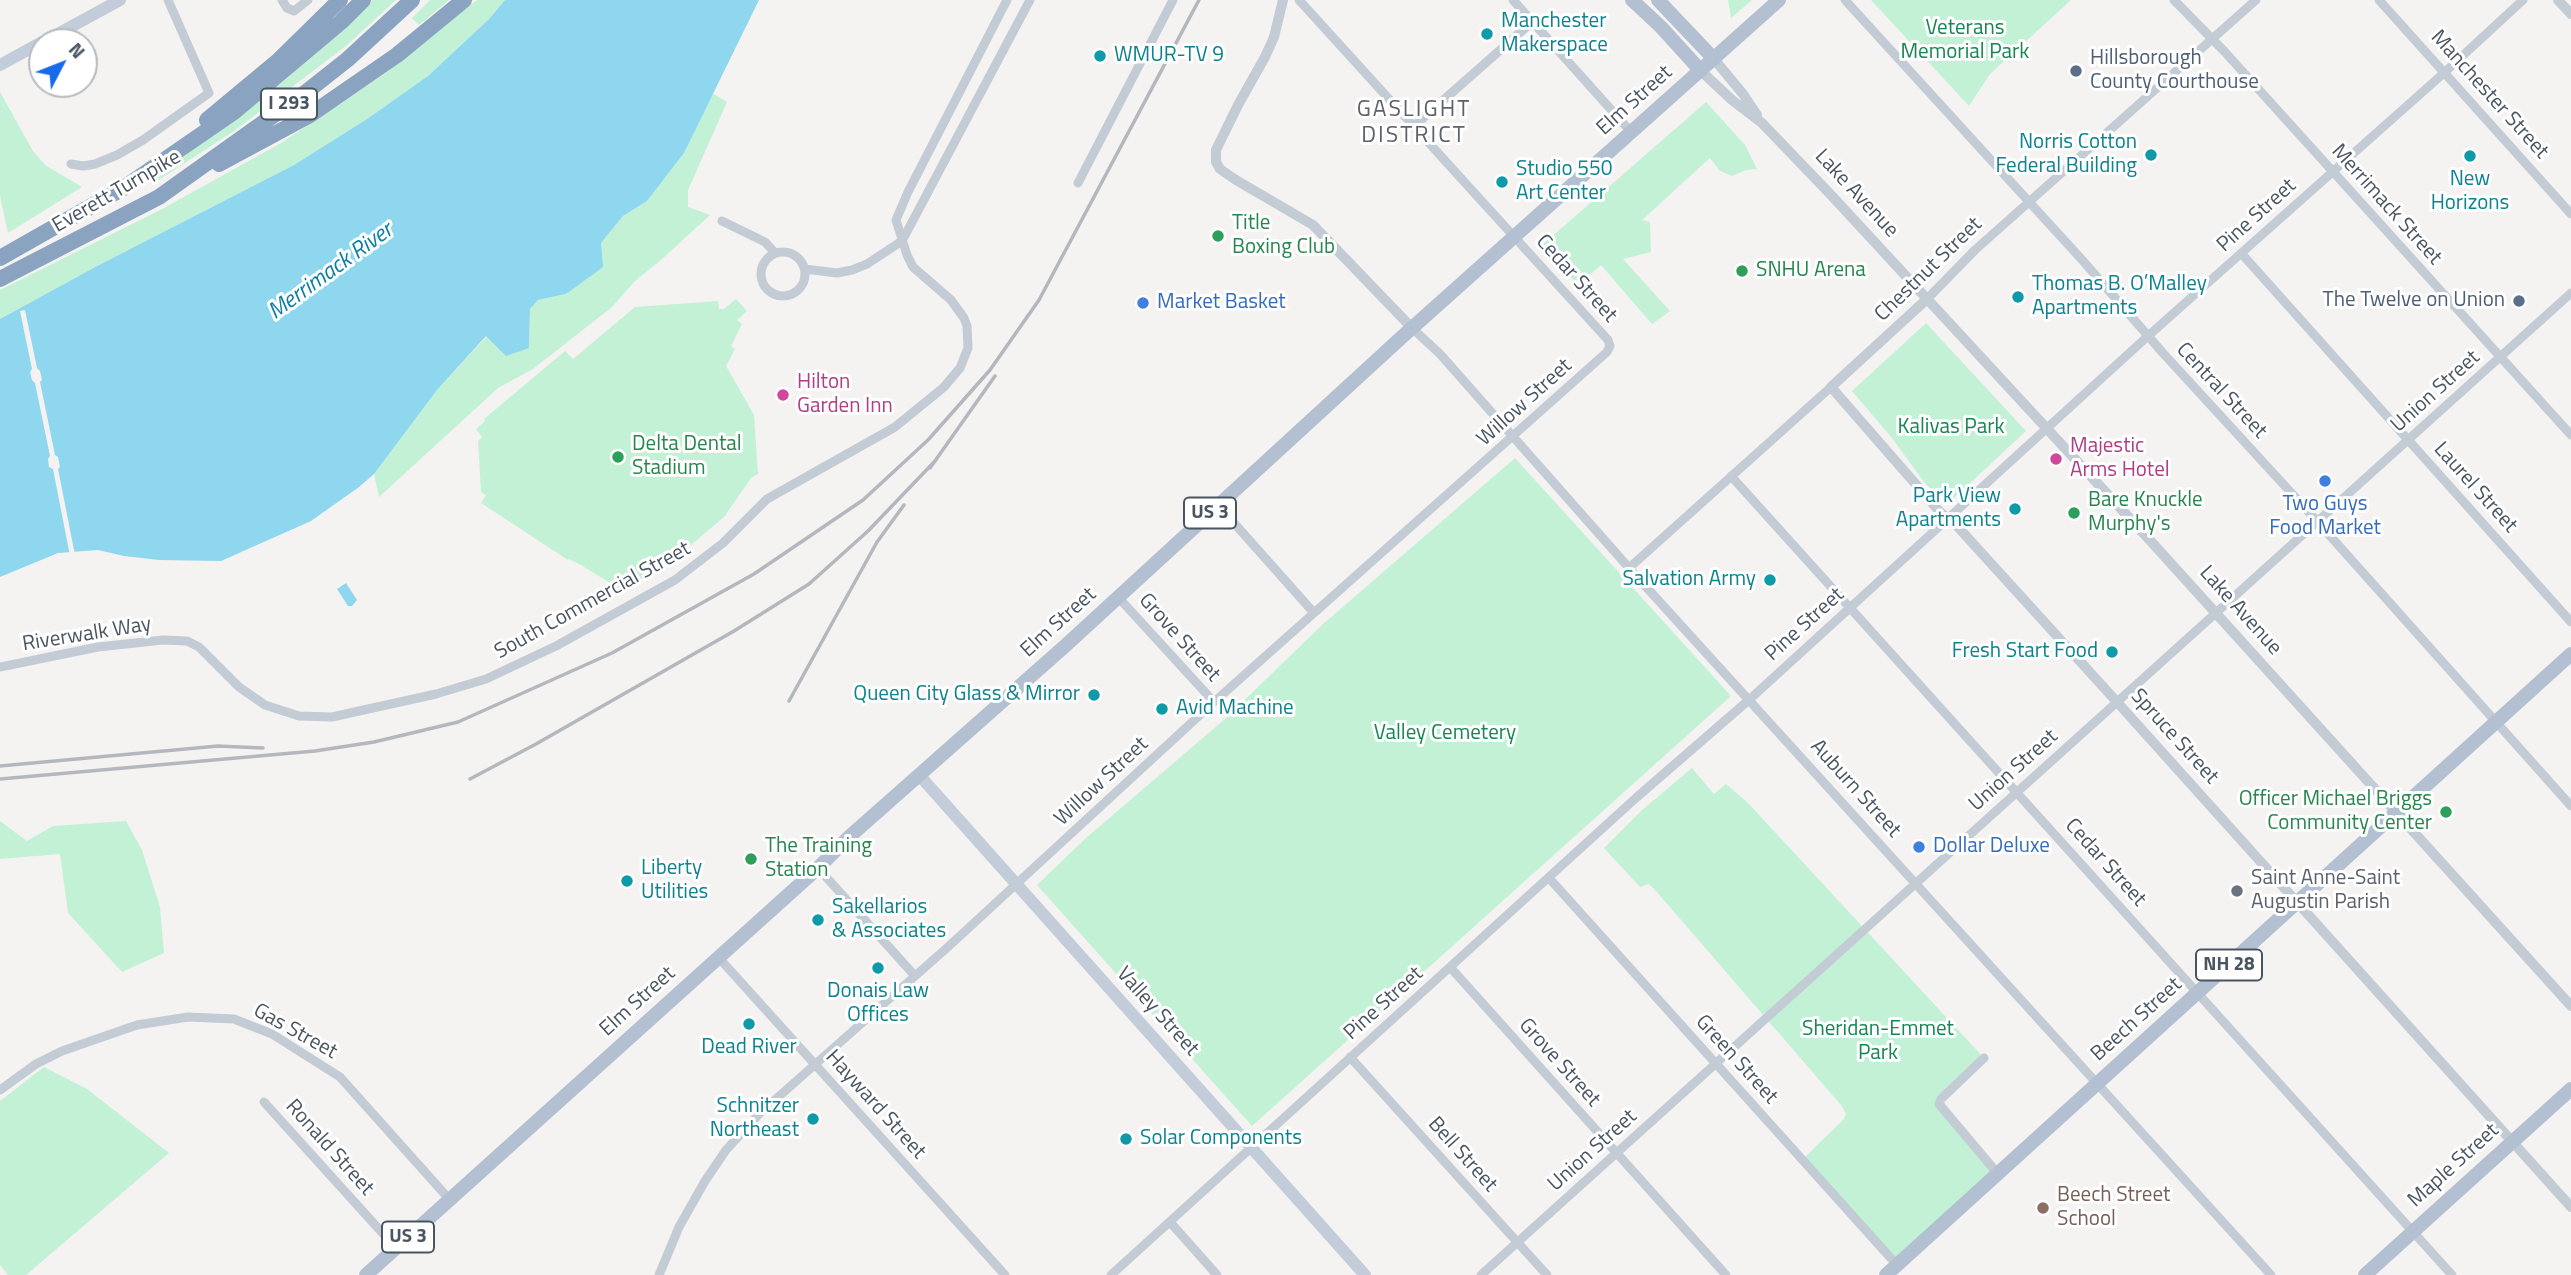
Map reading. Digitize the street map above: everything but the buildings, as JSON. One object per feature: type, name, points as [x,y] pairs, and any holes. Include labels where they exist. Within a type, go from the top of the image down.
[{"type":"highway","points":[[125,187],[278,61],[340,0]]},
{"type":"highway","name":"Everett Turnpike","points":[[0,258],[125,187],[233,112],[341,22],[363,0]]},
{"type":"highway","name":"Everett Turnpike","points":[[0,279],[159,197],[305,93],[348,59],[412,0]]},
{"type":"highway","points":[[159,197],[310,115],[397,55],[464,0]]},
{"type":"main road","points":[[68,28],[120,0]]},
{"type":"main road","points":[[1632,0],[1701,71]]},
{"type":"main road","points":[[1658,0],[1714,59]]},
{"type":"main road","name":"Elm Street","points":[[366,1275],[1412,328],[1779,0]]},
{"type":"main road","points":[[0,65],[28,50]]},
{"type":"main road","name":"Beech Street","points":[[1886,1275],[2571,654]]},
{"type":"main road","name":"Valley Street","points":[[920,776],[1365,1275]]},
{"type":"main road","name":"Maple Street","points":[[2365,1275],[2571,1089]]},
{"type":"street","points":[[71,164],[95,164],[117,155],[209,93],[168,0]]},
{"type":"street","points":[[284,4],[294,11],[308,0]]},
{"type":"street","name":"South Commercial Street","points":[[486,679],[556,646],[674,580],[723,543],[767,499],[895,427],[944,387],[960,368],[968,348],[967,326],[956,305],[913,267],[896,220],[1007,0]]},
{"type":"street","points":[[805,269],[829,273],[852,270],[867,264],[902,241],[1030,0]]},
{"type":"street","points":[[1078,183],[1173,0]]},
{"type":"street","points":[[1283,0],[1265,57],[1237,105],[1216,149],[1216,162],[1220,169],[1236,180],[1313,225],[1412,328]]},
{"type":"street","name":"Cedar Street","points":[[1299,0],[1600,331],[1610,346]]},
{"type":"street","points":[[1513,0],[1632,132]]},
{"type":"street","name":"Central Street","points":[[1844,0],[2107,287],[2571,806]]},
{"type":"street","name":"Merrimack Street","points":[[2174,0],[2571,435]]},
{"type":"street","name":"Chestnut Street","points":[[1629,568],[1743,468],[1927,299],[1975,250],[2256,0]]},
{"type":"street","name":"Manchester Street","points":[[2379,0],[2571,214]]},
{"type":"street","name":"Pine Street","points":[[1111,1275],[2523,0]]},
{"type":"street","points":[[2558,0],[2571,14]]},
{"type":"street","points":[[1414,126],[1532,22]]},
{"type":"street","name":"Lake Avenue","points":[[1714,59],[1743,94],[1762,123]]},
{"type":"street","name":"Lake Avenue","points":[[1701,71],[1762,123],[2048,429],[2571,1006]]},
{"type":"street","points":[[722,221],[765,242],[775,253]]},
{"type":"street","points":[[775,253],[793,254],[799,258],[805,269],[799,289],[787,296],[774,295],[764,286],[760,273],[764,261],[775,253]]},
{"type":"street","name":"Laurel Street","points":[[2241,253],[2571,622]]},
{"type":"street","name":"Union Street","points":[[1481,1275],[2571,293]]},
{"type":"street","name":"Auburn Street","points":[[1412,328],[1440,354],[1629,568],[2271,1275]]},
{"type":"street","name":"Willow Street","points":[[659,1275],[687,1213],[726,1150],[759,1114],[915,976],[1214,702],[1608,352],[1610,346]]},
{"type":"street","name":"Spruce Street","points":[[1831,387],[2571,1207]]},
{"type":"street","name":"Cedar Street","points":[[1731,476],[2452,1275]]},
{"type":"street","points":[[1218,505],[1314,613]]},
{"type":"street","name":"Grove Street","points":[[1118,597],[1214,702]]},
{"type":"street","name":"Riverwalk Way","points":[[0,667],[98,647],[163,640],[187,641],[209,656],[251,698],[278,711],[316,717],[332,717],[436,694],[486,679]]},
{"type":"street","points":[[818,868],[915,976]]},
{"type":"street","name":"Green Street","points":[[1549,878],[1897,1265]]},
{"type":"street","name":"Hayward Street","points":[[719,958],[1004,1275]]},
{"type":"street","name":"Grove Street","points":[[1450,967],[1726,1275]]},
{"type":"street","name":"Gas Street","points":[[0,1090],[36,1064],[137,1025],[187,1017],[234,1018],[272,1034],[340,1077],[450,1200]]},
{"type":"street","name":"Bell Street","points":[[1350,1058],[1547,1275]]},
{"type":"street","points":[[1984,1058],[1939,1104],[1998,1174]]},
{"type":"street","name":"Ronald Street","points":[[264,1102],[396,1248]]},
{"type":"street","points":[[1170,1222],[1217,1275]]},
{"type":"green space","points":[[373,0],[396,0],[346,46],[234,131],[154,183],[153,180],[286,79]]},
{"type":"green space","points":[[430,0],[449,0],[419,25],[412,18]]},
{"type":"green space","points":[[477,0],[505,0],[489,19],[428,76],[367,119],[294,165],[0,319],[0,290],[164,208],[281,143],[384,74]]},
{"type":"green space","points":[[1728,0],[1752,0],[1731,18]]},
{"type":"green space","name":"Veterans Memorial Park","points":[[1871,0],[2071,0],[1990,74],[1969,106]]},
{"type":"green space","points":[[0,92],[33,151],[45,165],[82,187],[8,233],[0,196]]},
{"type":"green space","points":[[712,93],[727,102],[688,190],[688,207],[710,215],[634,282],[612,307],[533,369],[498,388],[379,497],[374,474],[437,390],[487,336],[529,348],[530,309],[538,300],[567,294],[601,243],[623,216],[647,201],[684,153]]},
{"type":"green space","points":[[1706,102],[1745,145],[1757,169],[1732,176],[1720,171],[1710,158],[1642,220],[1650,222],[1651,252],[1623,259],[1670,311],[1652,324],[1601,265],[1578,285],[1541,246]]},
{"type":"green space","name":"Delta Dental Stadium","points":[[736,299],[747,311],[737,320],[742,324],[731,346],[735,349],[726,366],[754,415],[758,474],[751,478],[724,517],[673,560],[616,594],[610,583],[568,560],[481,503],[486,495],[481,492],[478,441],[482,437],[476,429],[484,419],[565,351],[573,359],[635,307],[718,301],[719,309],[724,309]]},
{"type":"green space","name":"Kalivas Park","points":[[1926,323],[2026,431],[1953,499],[1935,493],[1924,482],[1892,438],[1852,391]]},
{"type":"green space","name":"Valley Cemetery","points":[[1515,458],[1731,696],[1252,1126],[1037,885],[1086,838],[1225,719],[1322,625]]},
{"type":"green space","name":"Sheridan-Emmet Park","points":[[1692,768],[1714,794],[1726,784],[1748,803],[1984,1058],[1939,1104],[1998,1174],[1897,1265],[1803,1159],[1844,1119],[1846,1114],[1841,1105],[1656,891],[1649,884],[1640,887],[1604,848],[1642,810]]},
{"type":"green space","points":[[0,821],[27,841],[53,826],[126,821],[142,850],[160,907],[164,953],[122,972],[68,913],[60,854],[0,859]]},
{"type":"green space","points":[[44,1067],[87,1089],[169,1153],[26,1275],[8,1275],[0,1265],[0,1101]]},
{"type":"water","name":"Merrimack River","points":[[505,0],[759,0],[684,153],[647,201],[623,216],[601,243],[603,267],[566,294],[538,300],[530,309],[529,348],[506,356],[486,336],[437,390],[374,474],[359,487],[311,521],[221,561],[159,560],[98,550],[58,553],[0,577],[0,319],[294,165],[367,119],[428,76],[489,19]]},
{"type":"water","points":[[346,583],[357,600],[352,606],[348,606],[337,589]]},
{"type":"pier","points":[[25,310],[42,380],[40,382],[55,455],[60,467],[58,469],[75,555],[70,556],[53,469],[49,467],[50,456],[35,383],[30,372],[32,369],[20,311]]},
{"type":"railway","points":[[0,779],[315,751],[374,742],[458,722],[612,653],[754,574],[863,500],[928,440],[990,370],[1039,300],[1199,0]]},
{"type":"railway","points":[[930,468],[995,376]]},
{"type":"railway","points":[[470,779],[734,631],[809,584],[868,531],[936,460]]},
{"type":"railway","points":[[789,701],[877,542],[904,505]]},
{"type":"railway","points":[[0,766],[218,746],[263,748]]},
{"type":"place","name":"Manchester Makerspace","points":[[1487,34]]},
{"type":"place","name":"WMUR-TV 9","points":[[1100,56]]},
{"type":"place","name":"Hillsborough County Courthouse","points":[[2076,71]]},
{"type":"place","name":"Norris Cotton Federal Building","points":[[2151,155]]},
{"type":"place","name":"New Horizons","points":[[2470,156]]},
{"type":"place","name":"Studio 550 Art Center","points":[[1502,182]]},
{"type":"place","name":"Title Boxing Club","points":[[1218,236]]},
{"type":"place","name":"SNHU Arena","points":[[1742,271]]},
{"type":"place","name":"Thomas B. O’Malley Apartments","points":[[2018,297]]},
{"type":"place","name":"The Twelve on Union","points":[[2519,301]]},
{"type":"place","name":"Market Basket","points":[[1143,303]]},
{"type":"place","name":"Hilton Garden Inn","points":[[783,395]]},
{"type":"place","name":"Delta Dental Stadium","points":[[618,457]]},
{"type":"place","name":"Majestic Arms Hotel","points":[[2056,459]]},
{"type":"place","name":"Two Guys Food Market","points":[[2325,481]]},
{"type":"place","name":"Park View Apartments","points":[[2015,509]]},
{"type":"place","name":"Bare Knuckle Murphy's","points":[[2074,513]]},
{"type":"place","name":"Salvation Army","points":[[1770,580]]},
{"type":"place","name":"Fresh Start Food","points":[[2112,652]]},
{"type":"place","name":"Queen City Glass & Mirror","points":[[1094,695]]},
{"type":"place","name":"Avid Machine","points":[[1162,709]]},
{"type":"place","name":"Officer Michael Briggs Community Center","points":[[2446,812]]},
{"type":"place","name":"Dollar Deluxe","points":[[1919,847]]},
{"type":"place","name":"The Training Station","points":[[751,859]]},
{"type":"place","name":"Liberty Utilities","points":[[627,881]]},
{"type":"place","name":"Saint Anne-Saint Augustin Parish","points":[[2237,891]]},
{"type":"place","name":"Sakellarios & Associates","points":[[818,920]]},
{"type":"place","name":"Donais Law Offices","points":[[878,968]]},
{"type":"place","name":"Dead River","points":[[749,1024]]},
{"type":"place","name":"Schnitzer Northeast","points":[[813,1119]]},
{"type":"place","name":"Solar Components","points":[[1126,1139]]},
{"type":"place","name":"Beech Street School","points":[[2043,1208]]},
{"type":"district","name":"GASLIGHT DISTRICT","points":[[1414,123]]}]
